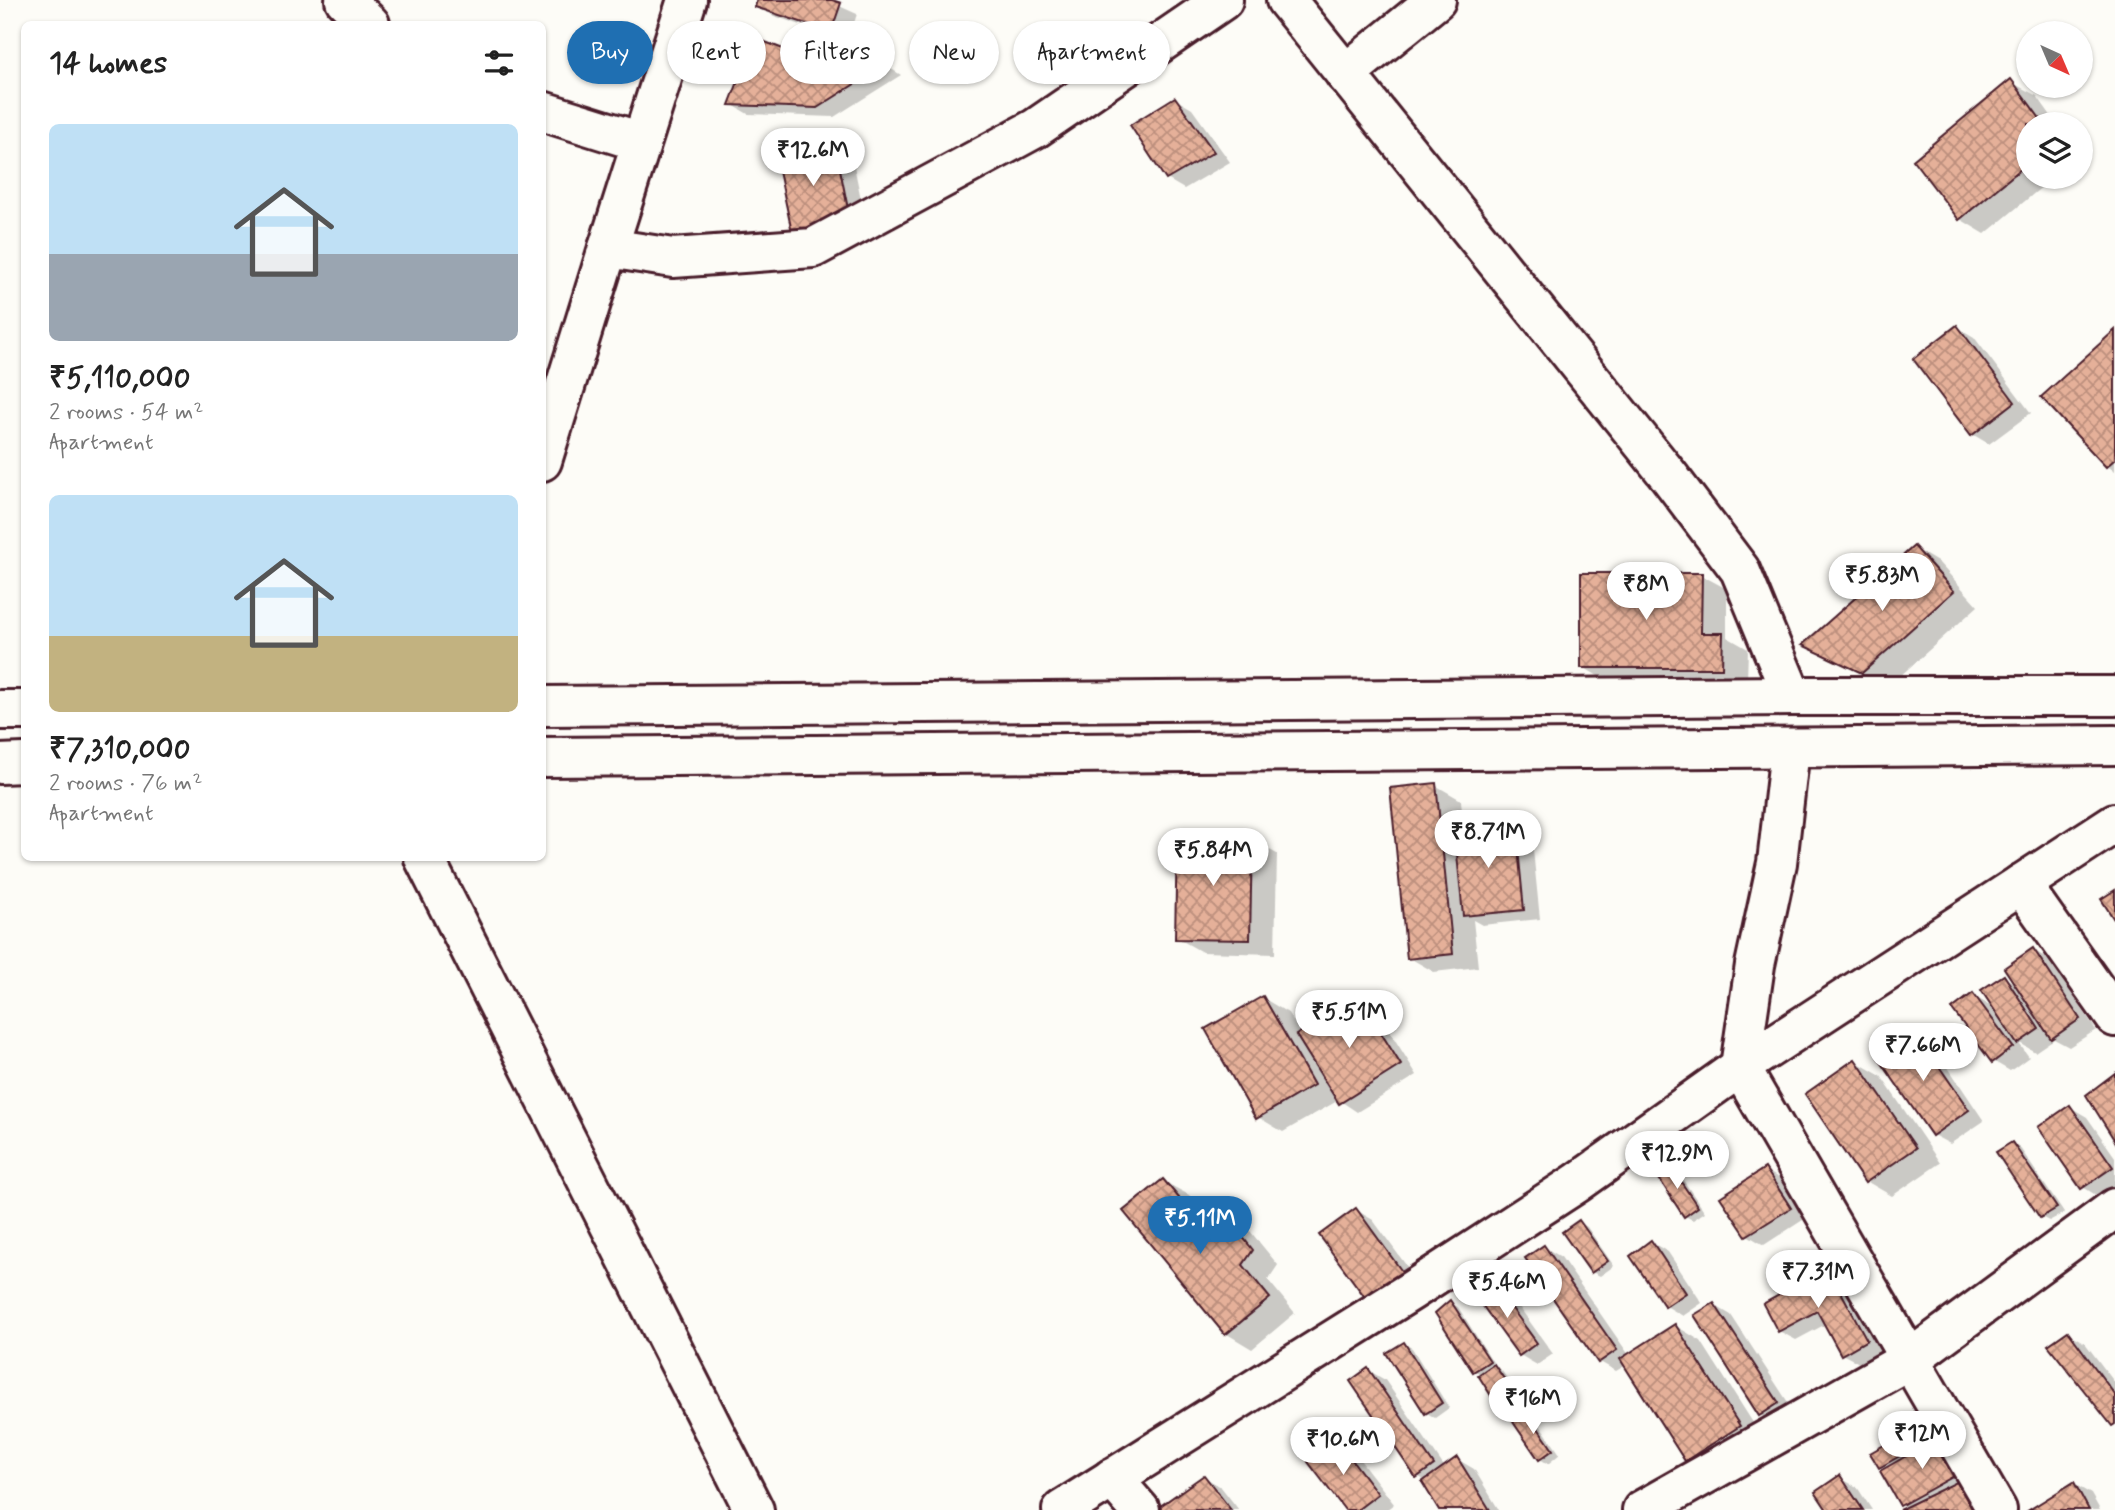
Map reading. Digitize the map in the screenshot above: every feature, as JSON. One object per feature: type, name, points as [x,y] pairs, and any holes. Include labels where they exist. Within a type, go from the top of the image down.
[{"type":"main road","points":[[345,0],[367,21]]},
{"type":"main road","points":[[546,448],[687,0]]},
{"type":"main road","points":[[608,248],[673,258],[813,248],[1036,128],[1223,0]]},
{"type":"main road","points":[[1286,0],[1669,476],[1740,570],[1792,696]]},
{"type":"main road","points":[[1345,74],[1436,0]]},
{"type":"main road","points":[[546,112],[641,142]]},
{"type":"main road","points":[[546,706],[2115,696]]},
{"type":"main road","points":[[0,710],[21,710]]},
{"type":"main road","points":[[546,757],[2115,745]]},
{"type":"main road","points":[[1790,749],[1777,863],[1755,965],[1740,1068],[1997,1510]]},
{"type":"main road","points":[[0,764],[21,763]]},
{"type":"main road","points":[[1062,1510],[1411,1291],[1577,1183],[1740,1068],[2115,822]]},
{"type":"main road","points":[[426,861],[754,1510]]},
{"type":"main road","points":[[2021,884],[2115,1017]]},
{"type":"main road","points":[[1642,1510],[1910,1359],[2115,1208]]},
{"type":"main road","points":[[1112,1479],[1140,1510]]},
{"type":"building","points":[[757,0],[832,0],[841,3],[835,21],[798,21],[755,7]]},
{"type":"building","points":[[766,42],[780,48],[780,84],[855,84],[817,108],[729,105],[737,84],[766,84]]},
{"type":"building","points":[[2011,79],[2016,86],[2016,98],[2025,98],[2035,112],[2016,112],[2016,173],[1959,220],[1913,160]]},
{"type":"building","points":[[1175,97],[1214,152],[1166,180],[1130,125]]},
{"type":"building","points":[[835,144],[850,219],[792,232],[776,157]]},
{"type":"building","points":[[1957,325],[2015,402],[1971,436],[1913,359]]},
{"type":"building","points":[[2115,330],[2115,459],[2106,467],[2041,397]]},
{"type":"building","points":[[1914,546],[1954,591],[1862,673],[1802,645]]},
{"type":"building","points":[[1581,573],[1702,573],[1701,633],[1723,633],[1722,668],[1581,668]]},
{"type":"building","points":[[1436,783],[1453,954],[1407,959],[1390,788]]},
{"type":"building","points":[[1474,821],[1476,832],[1516,828],[1524,910],[1463,916],[1454,823]]},
{"type":"building","points":[[1177,836],[1252,838],[1250,940],[1175,939]]},
{"type":"building","points":[[2115,890],[2115,921],[2101,899]]},
{"type":"building","points":[[2033,948],[2080,1019],[2051,1039],[2004,968]]},
{"type":"building","points":[[2004,975],[2039,1029],[2017,1044],[1981,990]]},
{"type":"building","points":[[1973,993],[2013,1047],[1992,1063],[1952,1009]]},
{"type":"building","points":[[1263,996],[1314,1085],[1256,1119],[1205,1029]]},
{"type":"building","points":[[1358,996],[1401,1065],[1339,1104],[1296,1035]]},
{"type":"building","points":[[1914,1030],[1969,1110],[1932,1136],[1877,1056]]},
{"type":"building","points":[[1855,1059],[1916,1148],[1865,1183],[1805,1094]]},
{"type":"building","points":[[2115,1073],[2115,1141],[2086,1095]]},
{"type":"building","points":[[2070,1105],[2113,1167],[2081,1189],[2038,1127]]},
{"type":"building","points":[[2012,1142],[2057,1208],[2040,1218],[1996,1152]]},
{"type":"building","points":[[1669,1164],[1698,1207],[1684,1217],[1656,1174]]},
{"type":"building","points":[[1765,1168],[1791,1208],[1746,1236],[1720,1197]]},
{"type":"building","points":[[1163,1179],[1206,1230],[1225,1215],[1253,1250],[1243,1265],[1270,1298],[1225,1335],[1123,1211]]},
{"type":"building","points":[[1356,1208],[1406,1277],[1370,1304],[1319,1235]]},
{"type":"building","points":[[1579,1220],[1608,1261],[1591,1273],[1562,1232]]},
{"type":"building","points":[[1651,1240],[1686,1293],[1665,1307],[1630,1256]]},
{"type":"building","points":[[1544,1245],[1617,1350],[1598,1363],[1525,1258]]},
{"type":"building","points":[[1828,1268],[1867,1340],[1841,1355],[1817,1311],[1778,1332],[1763,1304]]},
{"type":"building","points":[[1495,1285],[1537,1343],[1519,1356],[1477,1298]]},
{"type":"building","points":[[1450,1300],[1490,1361],[1473,1372],[1435,1313]]},
{"type":"building","points":[[1714,1303],[1779,1403],[1759,1416],[1694,1315]]},
{"type":"building","points":[[1675,1324],[1740,1426],[1685,1461],[1620,1359]]},
{"type":"building","points":[[2068,1331],[2115,1395],[2115,1424],[2112,1426],[2048,1345]]},
{"type":"building","points":[[1404,1342],[1442,1403],[1425,1414],[1386,1353]]},
{"type":"building","points":[[1494,1364],[1523,1407],[1505,1418],[1478,1375]]},
{"type":"building","points":[[1368,1368],[1434,1465],[1416,1478],[1350,1381]]},
{"type":"building","points":[[1527,1412],[1553,1450],[1539,1460],[1513,1422]]},
{"type":"building","points":[[1933,1417],[1941,1432],[1879,1468],[1870,1453]]},
{"type":"building","points":[[1943,1435],[1963,1471],[1900,1506],[1880,1471]]},
{"type":"building","points":[[1337,1440],[1378,1494],[1357,1510],[1345,1510],[1308,1462]]},
{"type":"building","points":[[1457,1457],[1490,1510],[1439,1510],[1422,1482]]},
{"type":"building","points":[[1204,1475],[1231,1510],[1162,1510],[1159,1507]]},
{"type":"building","points":[[1840,1475],[1863,1510],[1827,1510],[1815,1492]]},
{"type":"building","points":[[1965,1478],[1980,1510],[1899,1510]]},
{"type":"building","points":[[2074,1482],[2089,1510],[2029,1510]]}]
